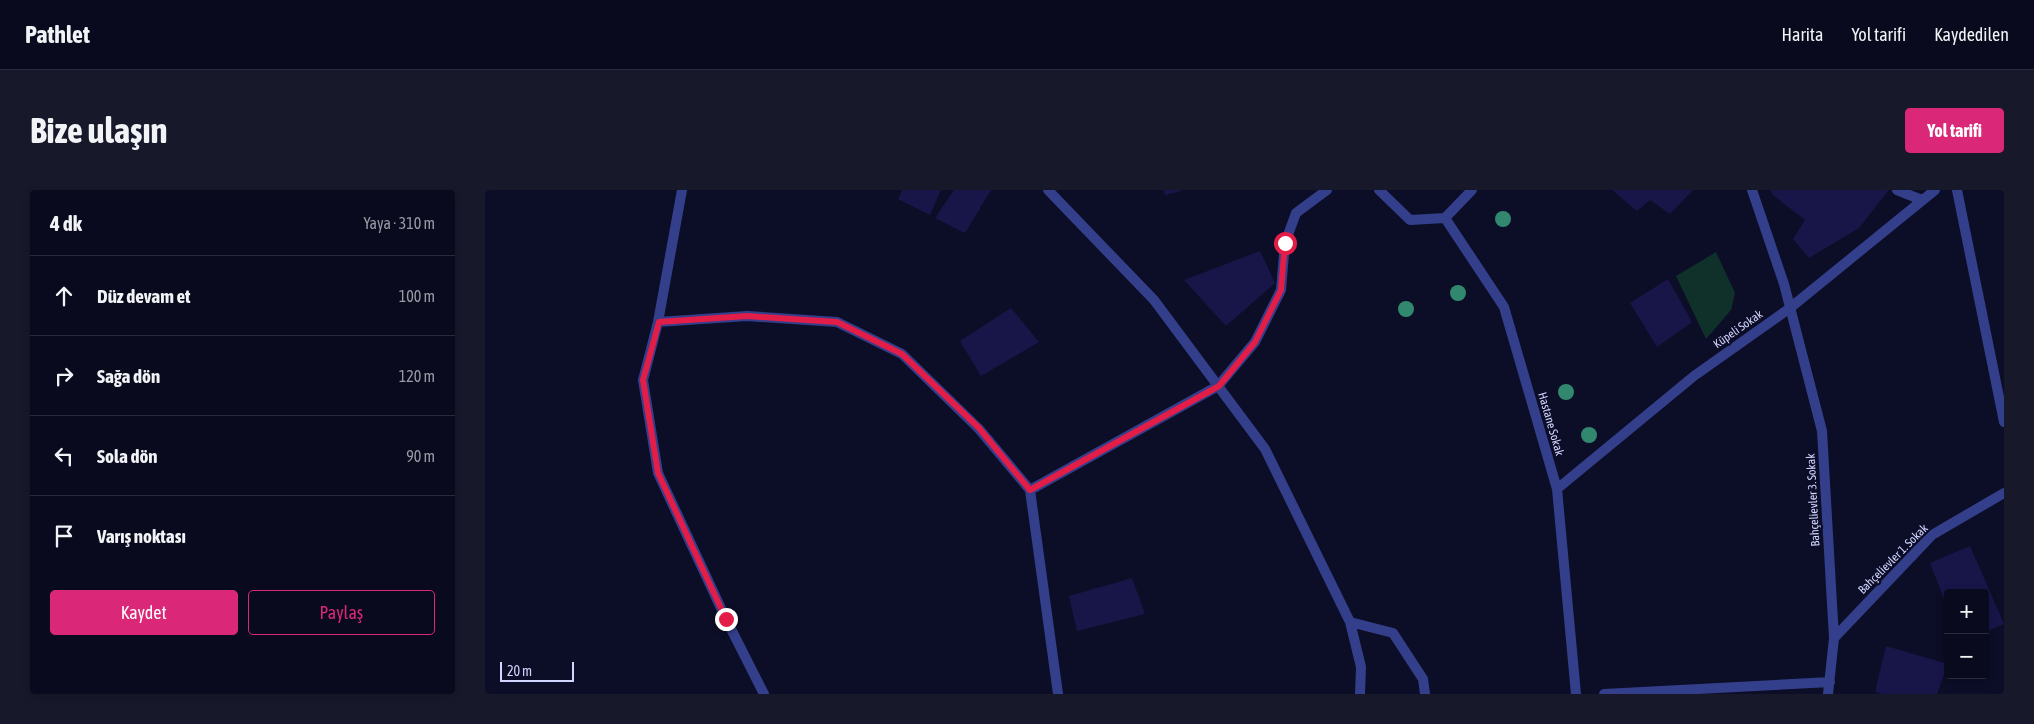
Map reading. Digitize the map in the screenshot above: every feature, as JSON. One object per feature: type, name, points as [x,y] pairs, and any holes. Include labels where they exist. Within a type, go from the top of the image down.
[{"type":"street","points":[[682,190],[659,322],[643,380],[658,473],[726,619],[765,694]]},
{"type":"street","points":[[1048,190],[1154,300],[1265,449],[1350,622],[1361,666],[1360,694]]},
{"type":"street","points":[[1030,490],[1219,386],[1255,342],[1281,290],[1285,243],[1296,213],[1327,190]]},
{"type":"street","points":[[1379,190],[1409,220],[1445,218],[1472,190]]},
{"type":"street","name":"Bahçelievler 3. Sokak","points":[[1753,190],[1784,284],[1822,431],[1834,638],[1828,694]]},
{"type":"street","points":[[1897,190],[1922,200]]},
{"type":"street","name":"Küpeli Sokak","points":[[1557,489],[1694,376],[1790,308],[1935,190]]},
{"type":"street","points":[[1957,190],[2004,422]]},
{"type":"street","name":"Hastane Sokak","points":[[1445,218],[1504,307],[1557,489],[1576,694]]},
{"type":"street","points":[[659,322],[747,316],[837,322],[902,354],[979,428],[1030,490],[1058,694]]},
{"type":"street","name":"Bahçelievler 1. Sokak","points":[[1834,638],[1932,535],[2004,493]]},
{"type":"street","points":[[1350,622],[1393,633],[1423,679],[1425,694]]},
{"type":"street","points":[[1604,694],[1830,682]]},
{"type":"green space","points":[[1716,252],[1735,293],[1731,310],[1706,339],[1676,276]]},
{"type":"building","points":[[902,190],[941,190],[930,215],[898,199]]},
{"type":"building","points":[[954,190],[991,190],[965,233],[935,218]]},
{"type":"building","points":[[1164,190],[1181,190],[1181,191],[1165,195]]},
{"type":"building","points":[[1612,190],[1693,190],[1670,214],[1650,200],[1637,211]]},
{"type":"building","points":[[1770,190],[1888,191],[1859,228],[1809,258],[1793,239],[1805,220],[1773,195]]},
{"type":"building","points":[[1260,251],[1275,283],[1226,326],[1184,280]]},
{"type":"building","points":[[1668,279],[1692,322],[1657,347],[1630,303]]},
{"type":"building","points":[[1011,308],[1039,342],[981,376],[960,341]]},
{"type":"building","points":[[1970,546],[1989,589],[1944,589],[1944,599],[1930,563]]},
{"type":"building","points":[[1132,578],[1145,614],[1077,631],[1069,596]]},
{"type":"building","points":[[1989,590],[2004,624],[1989,630]]},
{"type":"building","points":[[1886,646],[1944,663],[1944,675],[1937,694],[1882,694],[1875,692]]},
{"type":"route","points":[[726,619],[658,473],[643,380],[659,322],[747,316],[837,322],[902,354],[979,428],[1030,490],[1219,386],[1255,342],[1281,290],[1285,243]]}]
